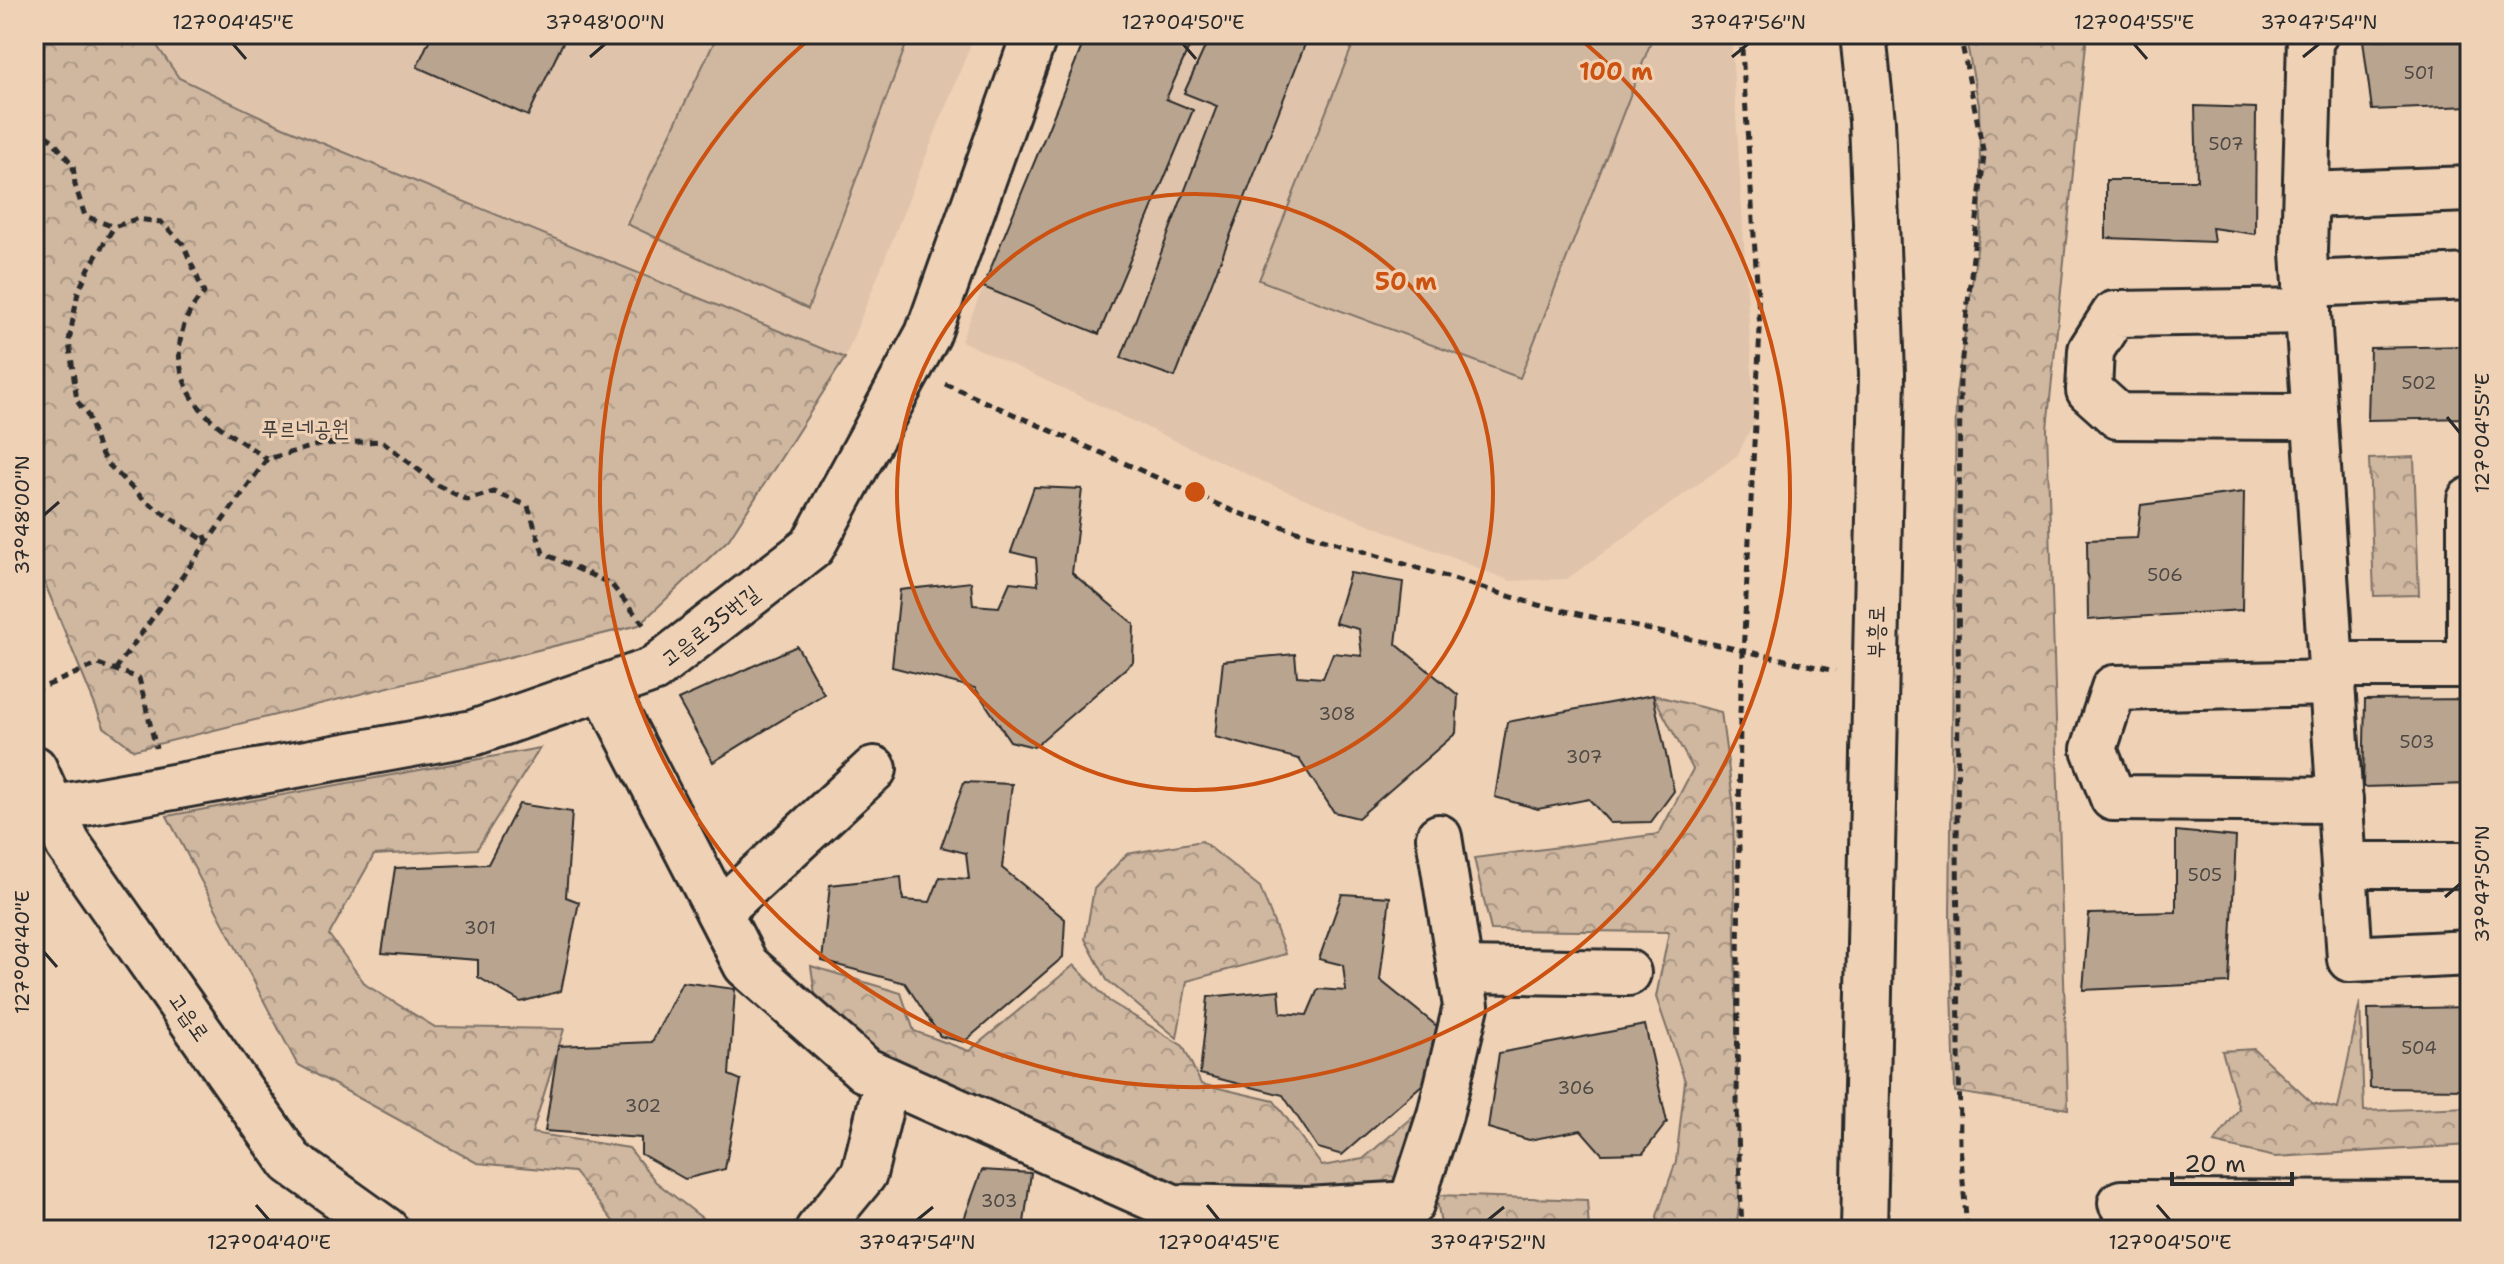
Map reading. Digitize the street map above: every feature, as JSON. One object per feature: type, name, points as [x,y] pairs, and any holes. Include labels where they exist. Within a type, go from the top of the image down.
[{"type":"street","name":"고읍로35번길","points":[[43,810],[473,733],[653,670],[812,547],[928,334],[1035,34]]},
{"type":"street","name":"부흥로","points":[[1863,34],[1872,121],[1882,374],[1864,1230]]},
{"type":"street","points":[[2315,34],[2310,38],[2307,298],[2350,959],[2470,953]]},
{"type":"street","points":[[2306,195],[2470,189]]},
{"type":"street","points":[[2315,417],[2118,416],[2089,390],[2091,350],[2114,314],[2307,298],[2470,277]]},
{"type":"street","points":[[2340,800],[2113,798],[2094,749],[2114,688],[2470,665],[2470,500]]},
{"type":"street","points":[[603,687],[746,965],[865,1070],[1173,1207],[1307,1210],[1411,1204],[1440,1115],[1466,1006],[1439,837]]},
{"type":"street","name":"고읍로","points":[[34,768],[43,810],[291,1162],[386,1230]]},
{"type":"street","points":[[719,912],[874,769]]},
{"type":"street","points":[[2345,865],[2470,865]]},
{"type":"street","points":[[1460,970],[1628,973]]},
{"type":"street","points":[[818,1230],[864,1174],[887,1080]]},
{"type":"street","points":[[2121,1203],[2470,1204]]},
{"type":"path","points":[[1741,34],[1760,329],[1742,650],[1737,1107],[1742,1230]]},
{"type":"path","points":[[1960,34],[1984,155],[1960,376],[1957,878],[1960,1145],[1967,1230]]},
{"type":"path","points":[[34,127],[52,140],[73,165],[75,185],[85,216],[114,227],[136,219],[161,222],[183,244],[204,293],[191,307],[179,333],[187,391],[219,427],[267,459]]},
{"type":"path","points":[[34,146],[41,132]]},
{"type":"path","points":[[114,227],[78,292],[72,316],[69,341],[77,401],[88,416],[98,448],[107,463],[144,500],[206,538]]},
{"type":"path","points":[[909,369],[1235,512],[1538,605],[1875,680]]},
{"type":"path","points":[[115,670],[206,538],[267,459],[322,444],[382,441],[439,486],[467,500],[494,492],[528,506],[543,553],[611,584],[667,659]]},
{"type":"path","points":[[34,691],[98,664],[139,678],[166,788]]},
{"type":"shaded area","points":[[149,34],[975,34],[845,358],[283,127],[179,78]]},
{"type":"shaded area","points":[[1087,34],[1731,34],[1755,419],[1738,455],[1567,579],[1510,581],[1264,482],[961,341]]},
{"type":"green space","name":"푸르네공원","points":[[34,34],[149,34],[179,78],[283,127],[845,358],[729,539],[639,625],[134,750],[104,727],[34,557]]},
{"type":"green space","points":[[718,34],[910,34],[808,309],[627,224]]},
{"type":"green space","points":[[1357,34],[1654,34],[1520,378],[1259,280]]},
{"type":"green space","points":[[1965,34],[2087,34],[2047,429],[2068,1109],[1955,1092],[1950,916],[1956,393],[1981,222],[1979,105]]},
{"type":"green space","points":[[2414,457],[2419,595],[2374,596],[2369,459]]},
{"type":"green space","points":[[1653,695],[1721,712],[1733,800],[1739,1206],[1736,1230],[1659,1230],[1657,1216],[1676,1161],[1685,1081],[1656,997],[1669,932],[1491,930],[1474,858],[1659,834],[1693,769]]},
{"type":"green space","points":[[540,748],[477,849],[374,855],[329,935],[366,985],[435,1027],[564,1029],[532,1133],[629,1148],[656,1182],[706,1221],[707,1230],[620,1230],[574,1172],[477,1163],[297,1064],[167,816]]},
{"type":"green space","points":[[1202,841],[1260,887],[1286,954],[1187,981],[1177,1038],[1107,980],[1085,939],[1094,889],[1127,854]]},
{"type":"green space","points":[[1074,965],[1109,1001],[1183,1046],[1201,1084],[1274,1101],[1322,1166],[1363,1159],[1432,1100],[1397,1194],[1190,1195],[885,1066],[816,1002],[811,966],[901,993],[914,1031],[969,1051]]},
{"type":"green space","points":[[2360,1002],[2364,1111],[2470,1107],[2470,1145],[2275,1157],[2214,1143],[2239,1109],[2222,1051],[2254,1049],[2312,1103],[2338,1109]]},
{"type":"green space","points":[[1436,1195],[1587,1200],[1589,1230],[1442,1230]]},
{"type":"building","points":[[432,34],[567,34],[528,116],[417,67]]},
{"type":"building","points":[[1087,34],[1195,34],[1166,99],[1193,110],[1099,334],[983,287]]},
{"type":"building","points":[[1211,34],[1309,34],[1175,377],[1121,358],[1217,106],[1184,93]]},
{"type":"building","points":[[2470,37],[2470,106],[2372,110],[2363,40]]},
{"type":"building","points":[[2195,106],[2256,108],[2255,234],[2212,228],[2214,242],[2106,238],[2106,180],[2197,180]]},
{"type":"building","points":[[2470,346],[2470,418],[2368,420],[2370,348]]},
{"type":"building","points":[[1034,487],[1082,489],[1072,573],[1134,624],[1133,662],[1034,747],[1010,741],[975,688],[892,667],[900,590],[971,582],[973,605],[999,607],[1010,582],[1038,585],[1036,558],[1011,552]]},
{"type":"building","points":[[2244,492],[2242,610],[2088,620],[2087,540],[2137,538],[2141,505]]},
{"type":"building","points":[[1350,573],[1403,582],[1396,644],[1458,695],[1456,733],[1358,818],[1334,812],[1299,759],[1215,737],[1223,661],[1295,654],[1297,676],[1323,678],[1333,653],[1362,656],[1359,629],[1335,623]]},
{"type":"building","points":[[797,646],[824,694],[713,762],[678,700]]},
{"type":"building","points":[[1653,695],[1674,791],[1651,822],[1610,823],[1589,799],[1538,809],[1495,797],[1507,722]]},
{"type":"building","points":[[2470,699],[2470,784],[2363,787],[2365,700]]},
{"type":"building","points":[[964,782],[1012,784],[1002,868],[1065,919],[1063,957],[964,1042],[940,1036],[905,983],[822,961],[830,885],[901,877],[903,900],[930,902],[940,877],[969,879],[966,853],[941,847]]},
{"type":"building","points":[[519,804],[572,812],[566,897],[579,902],[561,991],[521,1002],[478,977],[478,960],[382,953],[395,868],[488,864]]},
{"type":"building","points":[[2176,831],[2236,837],[2229,983],[2083,990],[2089,914],[2176,912]]},
{"type":"building","points":[[1342,894],[1390,897],[1380,980],[1443,1031],[1440,1069],[1342,1155],[1318,1148],[1283,1095],[1200,1074],[1208,997],[1279,990],[1281,1013],[1307,1015],[1318,989],[1346,991],[1343,965],[1319,959]]},
{"type":"building","points":[[682,982],[735,989],[729,1075],[741,1080],[725,1169],[685,1179],[641,1154],[641,1138],[545,1131],[558,1046],[652,1042]]},
{"type":"building","points":[[2470,1007],[2470,1089],[2370,1088],[2368,1009]]},
{"type":"building","points":[[1645,1025],[1667,1122],[1643,1153],[1602,1154],[1581,1130],[1529,1140],[1488,1128],[1499,1053]]},
{"type":"building","points":[[982,1170],[1031,1173],[1023,1230],[960,1230]]},
{"type":"building","points":[[2307,1221],[2306,1230],[2249,1230],[2249,1227]]}]
